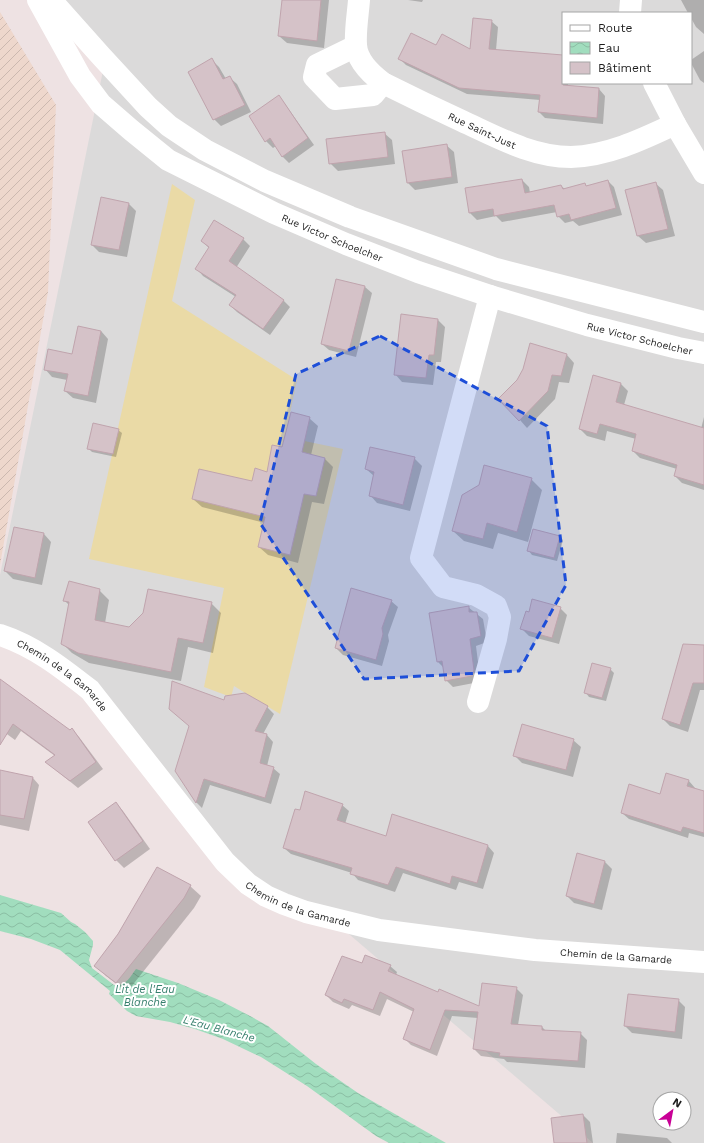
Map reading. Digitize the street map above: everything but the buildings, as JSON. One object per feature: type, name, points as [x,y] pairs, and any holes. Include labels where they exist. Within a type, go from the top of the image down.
[{"type":"street","name":"Rue Victor Schoelcher","points":[[38,0],[80,76],[101,104],[130,130],[168,160],[274,213],[346,244],[418,272],[490,296],[587,325],[704,353]]},
{"type":"street","points":[[51,0],[148,107],[169,126],[205,150],[265,181],[350,217],[496,269],[704,322]]},
{"type":"street","name":"Rue Saint-Just","points":[[359,0],[356,46],[360,58],[370,73],[383,83],[521,148],[546,154],[571,157],[600,152],[636,143],[675,124]]},
{"type":"street","points":[[630,12],[631,0]]},
{"type":"street","points":[[356,46],[317,66],[314,76],[335,99],[373,96],[383,83]]},
{"type":"street","points":[[655,84],[675,124],[704,173]]},
{"type":"street","points":[[478,702],[496,639],[500,617],[496,606],[476,596],[443,587],[421,558],[490,296]]},
{"type":"street","name":"Chemin de la Gamarde","points":[[0,635],[33,649],[62,668],[90,690],[225,862],[248,884],[266,896],[306,912],[379,930],[535,950],[704,962]]},
{"type":"highlighted area","points":[[380,336],[547,426],[566,585],[519,671],[364,679],[260,523],[296,374]]},
{"type":"shaded area","points":[[64,0],[704,0],[704,1143],[593,1143],[329,917],[266,896],[90,690],[0,635],[0,575],[107,51]]},
{"type":"shaded area","points":[[0,12],[56,105],[48,292],[0,565]]},
{"type":"shaded area","points":[[172,184],[195,200],[172,301],[297,380],[285,437],[343,449],[280,714],[234,686],[231,697],[204,687],[224,588],[89,559]]},
{"type":"water","name":"Lit de l'Eau Blanche","points":[[0,895],[61,913],[75,924],[93,941],[89,960],[92,968],[114,985],[125,982],[130,978],[136,969],[178,983],[219,1000],[268,1026],[316,1064],[358,1093],[446,1143],[389,1143],[376,1136],[307,1086],[261,1057],[223,1039],[195,1029],[170,1022],[136,1016],[127,1011],[109,994],[110,991],[60,950],[31,939],[0,931]]},
{"type":"water label","name":"L'Eau Blanche","points":[[219,1029]]}]
